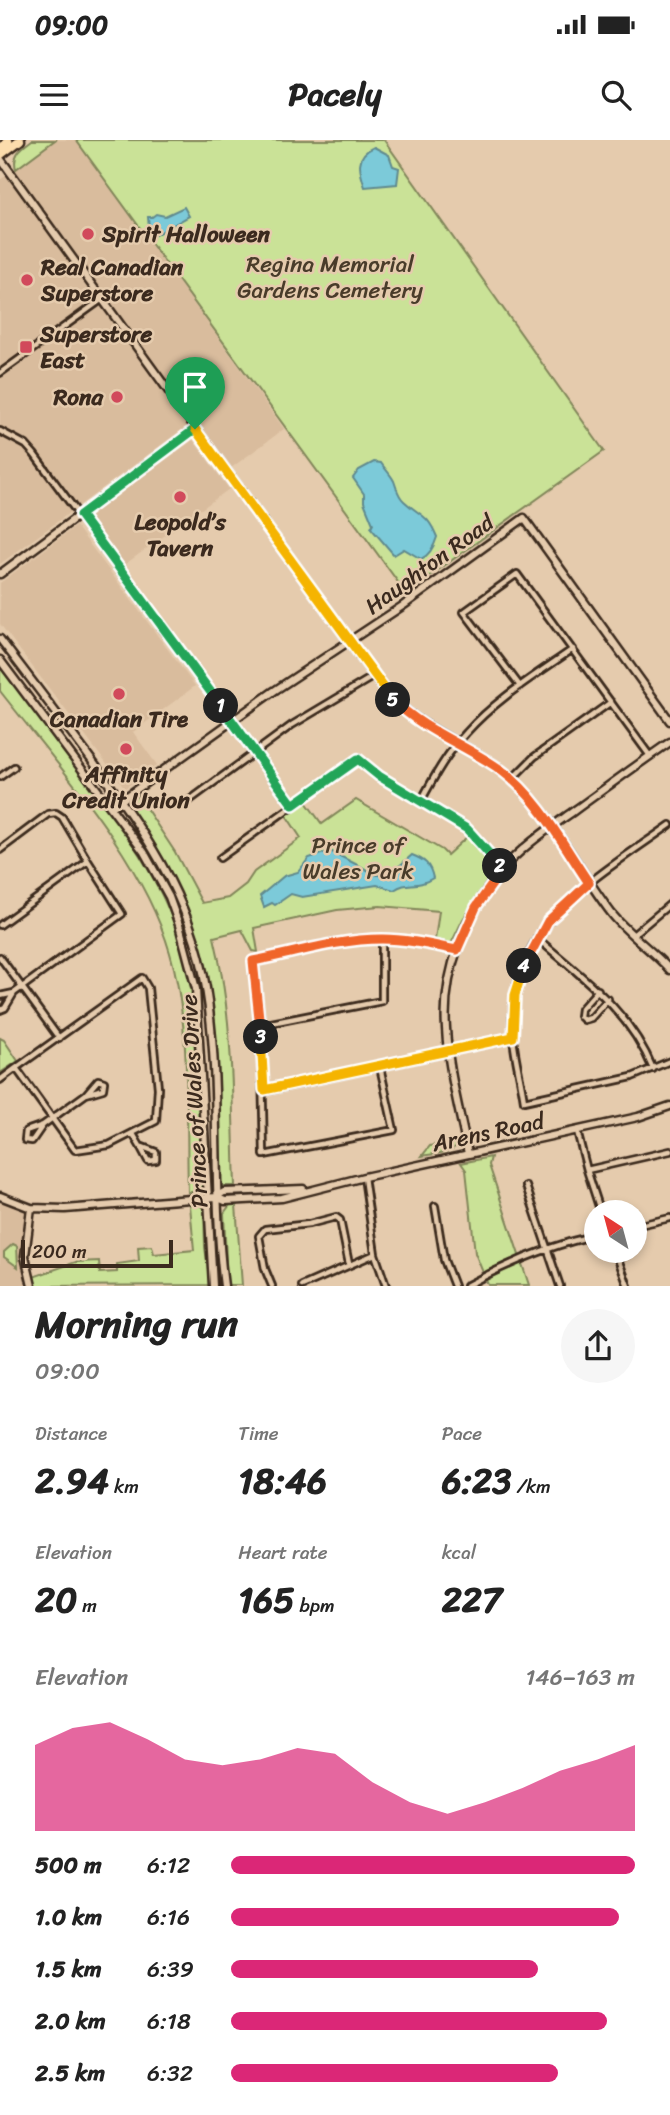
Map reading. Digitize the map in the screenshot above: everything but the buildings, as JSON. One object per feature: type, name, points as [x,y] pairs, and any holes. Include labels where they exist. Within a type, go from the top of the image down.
[{"type":"highway","points":[[0,155],[8,140]]},
{"type":"highway","points":[[0,155],[20,140]]},
{"type":"street","points":[[0,155],[101,300],[387,694],[406,713],[490,762],[512,779],[528,796],[614,916],[670,970]]},
{"type":"street","points":[[0,373],[101,300]]},
{"type":"street","points":[[0,574],[195,429]]},
{"type":"street","points":[[0,431],[26,445],[293,805]]},
{"type":"street","name":"Haughton Road","points":[[112,807],[524,518],[670,721]]},
{"type":"street","points":[[520,687],[464,612],[517,573],[650,756]]},
{"type":"street","name":"Prince of Wales Drive","points":[[0,639],[121,800],[160,858],[185,912],[198,950],[211,1033],[216,1197],[224,1286]]},
{"type":"street","points":[[421,801],[439,768],[481,717],[572,649]]},
{"type":"street","name":"Prince of Wales Drive","points":[[0,660],[112,807],[157,873],[169,897],[196,989],[213,1286]]},
{"type":"street","points":[[186,803],[310,714],[374,677]]},
{"type":"street","points":[[512,779],[534,757],[611,702]]},
{"type":"street","points":[[468,1154],[448,1051],[446,1009],[457,950],[476,907],[503,869],[551,827],[670,742]]},
{"type":"street","points":[[220,858],[358,759],[379,776],[467,829],[503,869]]},
{"type":"street","points":[[0,777],[14,767]]},
{"type":"street","points":[[0,850],[48,814],[56,813],[62,817],[122,914],[14,993],[5,1008],[0,1010]]},
{"type":"street","points":[[670,825],[589,883],[548,921],[527,956],[515,995],[513,1037],[524,1101],[632,1077],[670,1061]]},
{"type":"street","points":[[0,925],[88,861]]},
{"type":"street","points":[[634,935],[670,904]]},
{"type":"street","points":[[537,938],[608,999],[636,1032],[653,1069]]},
{"type":"street","points":[[380,1067],[394,1130],[264,1155],[261,1025],[253,961],[355,941],[382,939],[457,950]]},
{"type":"street","points":[[261,1025],[382,1001],[382,939]]},
{"type":"street","points":[[0,957],[59,1038]]},
{"type":"street","points":[[0,1080],[16,1068],[142,978],[148,988],[158,1088],[156,1121],[109,1145],[75,1150],[16,1068]]},
{"type":"street","points":[[598,990],[581,1009],[580,1016],[584,1020],[591,1018],[608,999]]},
{"type":"street","points":[[0,996],[14,993]]},
{"type":"street","points":[[264,1090],[513,1037]]},
{"type":"street","points":[[43,1125],[32,1141],[25,1140],[26,1131],[53,1119],[86,1094]]},
{"type":"street","name":"Arens Road","points":[[0,1196],[31,1208],[65,1209],[216,1197],[225,1192],[312,1188],[578,1131],[638,1117],[670,1106]]},
{"type":"street","points":[[578,1131],[597,1200]]},
{"type":"street","points":[[133,1134],[140,1146]]},
{"type":"street","points":[[587,1170],[670,1151]]},
{"type":"street","points":[[364,1177],[375,1254],[386,1286]]},
{"type":"street","points":[[526,1186],[560,1286]]},
{"type":"street","points":[[435,1206],[444,1260],[454,1286]]},
{"type":"street","points":[[31,1208],[25,1256],[32,1286]]},
{"type":"street","points":[[272,1286],[265,1269],[259,1236],[265,1229],[309,1224],[336,1217],[340,1220],[349,1264]]},
{"type":"street","points":[[648,1223],[670,1218]]},
{"type":"street","points":[[466,1286],[520,1258],[584,1239]]},
{"type":"street","points":[[302,1286],[375,1254]]},
{"type":"street","points":[[620,1264],[628,1286]]},
{"type":"shaded area","points":[[55,140],[76,140],[284,429],[231,468],[195,420],[0,564],[0,180]]},
{"type":"shaded area","points":[[193,440],[229,489],[124,565],[88,516]]},
{"type":"shaded area","points":[[76,526],[195,686],[133,732],[157,765],[125,788],[0,624],[0,583]]},
{"type":"shaded area","points":[[0,1201],[25,1211],[21,1258],[29,1285],[0,1286]]},
{"type":"green space","points":[[32,140],[55,140],[16,169],[16,155]]},
{"type":"green space","name":"Regina Memorial Gardens Cemetery","points":[[76,140],[384,140],[604,451],[406,593]]},
{"type":"green space","points":[[0,667],[132,843],[172,917],[189,973],[197,1026],[203,1186],[197,1192],[188,1192],[186,1071],[177,980],[157,918],[120,849],[73,783],[0,691]]},
{"type":"green space","name":"Prince of Wales Park","points":[[138,796],[175,852],[202,903],[228,898],[246,884],[254,872],[301,838],[286,815],[306,802],[322,824],[356,800],[447,855],[468,836],[494,869],[451,944],[435,940],[439,911],[380,906],[337,910],[254,928],[258,952],[253,951],[242,930],[214,937],[229,1030],[235,1186],[222,1186],[221,1182],[216,1044],[211,999],[200,948],[171,875],[131,807],[132,800]]},
{"type":"green space","points":[[0,1038],[18,1061],[0,1073]]},
{"type":"green space","points":[[460,1139],[450,1150],[422,1156],[430,1146]]},
{"type":"green space","points":[[491,1157],[489,1165],[529,1285],[488,1285],[475,1253],[466,1170],[461,1163]]},
{"type":"green space","points":[[199,1204],[204,1209],[210,1285],[36,1286],[33,1277],[76,1262],[99,1261],[100,1273],[117,1272],[117,1264],[139,1261],[138,1247],[152,1246],[154,1254],[194,1250],[190,1205]]},
{"type":"green space","points":[[230,1205],[236,1205],[242,1285],[227,1285],[224,1213]]},
{"type":"green space","points":[[13,1244],[17,1246],[18,1267],[4,1257],[4,1252]]},
{"type":"water","points":[[374,147],[389,155],[393,166],[399,168],[397,184],[365,187],[360,169],[361,159]]},
{"type":"water","points":[[184,207],[189,216],[155,235],[149,228],[148,217],[156,214],[165,216]]},
{"type":"water","points":[[374,462],[381,463],[393,479],[402,499],[427,519],[437,537],[429,553],[421,559],[404,549],[394,555],[371,528],[373,524],[364,502],[364,494],[353,478],[359,470]]},
{"type":"water","points":[[330,851],[377,875],[389,875],[412,855],[426,863],[433,878],[394,890],[377,885],[302,897],[291,894],[275,905],[272,903],[264,907],[260,896],[284,876],[298,872],[309,858]]},
{"type":"place","name":"Spirit Halloween","points":[[88,234]]},
{"type":"place","name":"Real Canadian Superstore","points":[[27,280]]},
{"type":"place","name":"Superstore East","points":[[26,347]]},
{"type":"place","name":"Rona","points":[[117,397]]},
{"type":"place","name":"Leopold’s Tavern","points":[[180,497]]},
{"type":"place","name":"Canadian Tire","points":[[119,694]]},
{"type":"place","name":"Affinity Credit Union","points":[[126,749]]},
{"type":"route","points":[[195,429],[387,694],[420,723],[490,762],[516,783],[534,803],[589,883],[548,921],[527,956],[515,995],[513,1037],[264,1090],[261,1025],[253,961],[355,941],[382,939],[457,950],[476,907],[503,869],[467,829],[379,776],[358,759],[293,805],[80,515],[195,429]]}]
